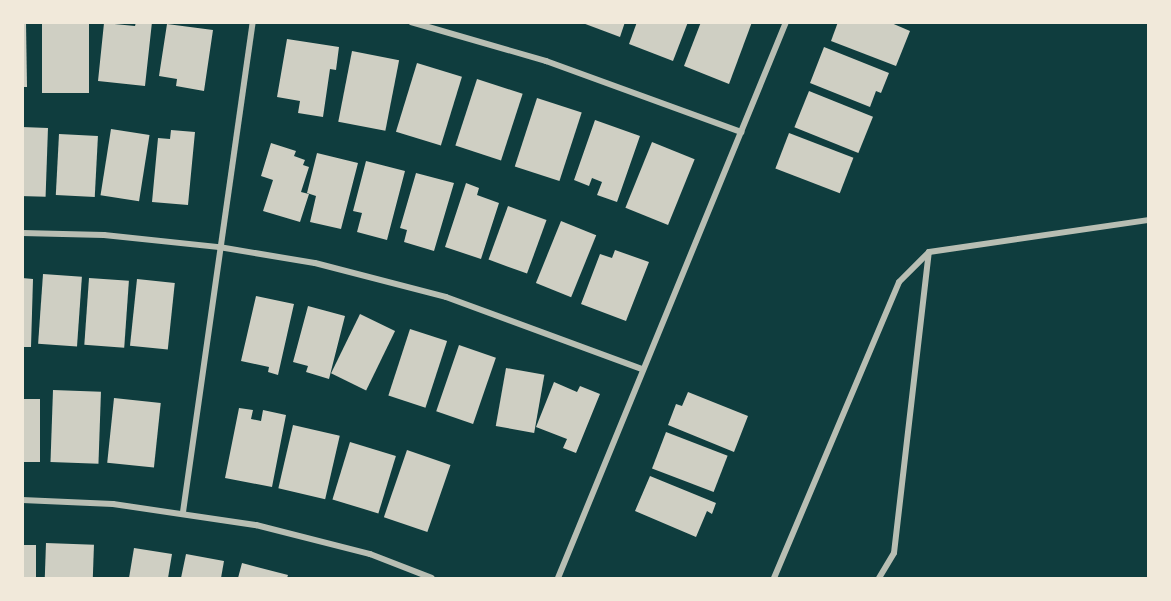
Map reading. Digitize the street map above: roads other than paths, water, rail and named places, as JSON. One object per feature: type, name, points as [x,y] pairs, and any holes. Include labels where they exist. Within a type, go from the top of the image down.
[{"type":"street","points":[[183,512],[219,247],[253,22]]},
{"type":"street","points":[[411,22],[546,61],[741,132]]},
{"type":"street","points":[[558,579],[642,369],[786,22]]},
{"type":"street","points":[[774,579],[899,282],[929,252],[1149,220]]},
{"type":"street","points":[[22,233],[104,235],[219,247],[315,263],[446,297],[642,369]]},
{"type":"street","points":[[879,579],[894,553],[929,252]]},
{"type":"street","points":[[22,500],[183,512],[318,539],[432,579]]}]
